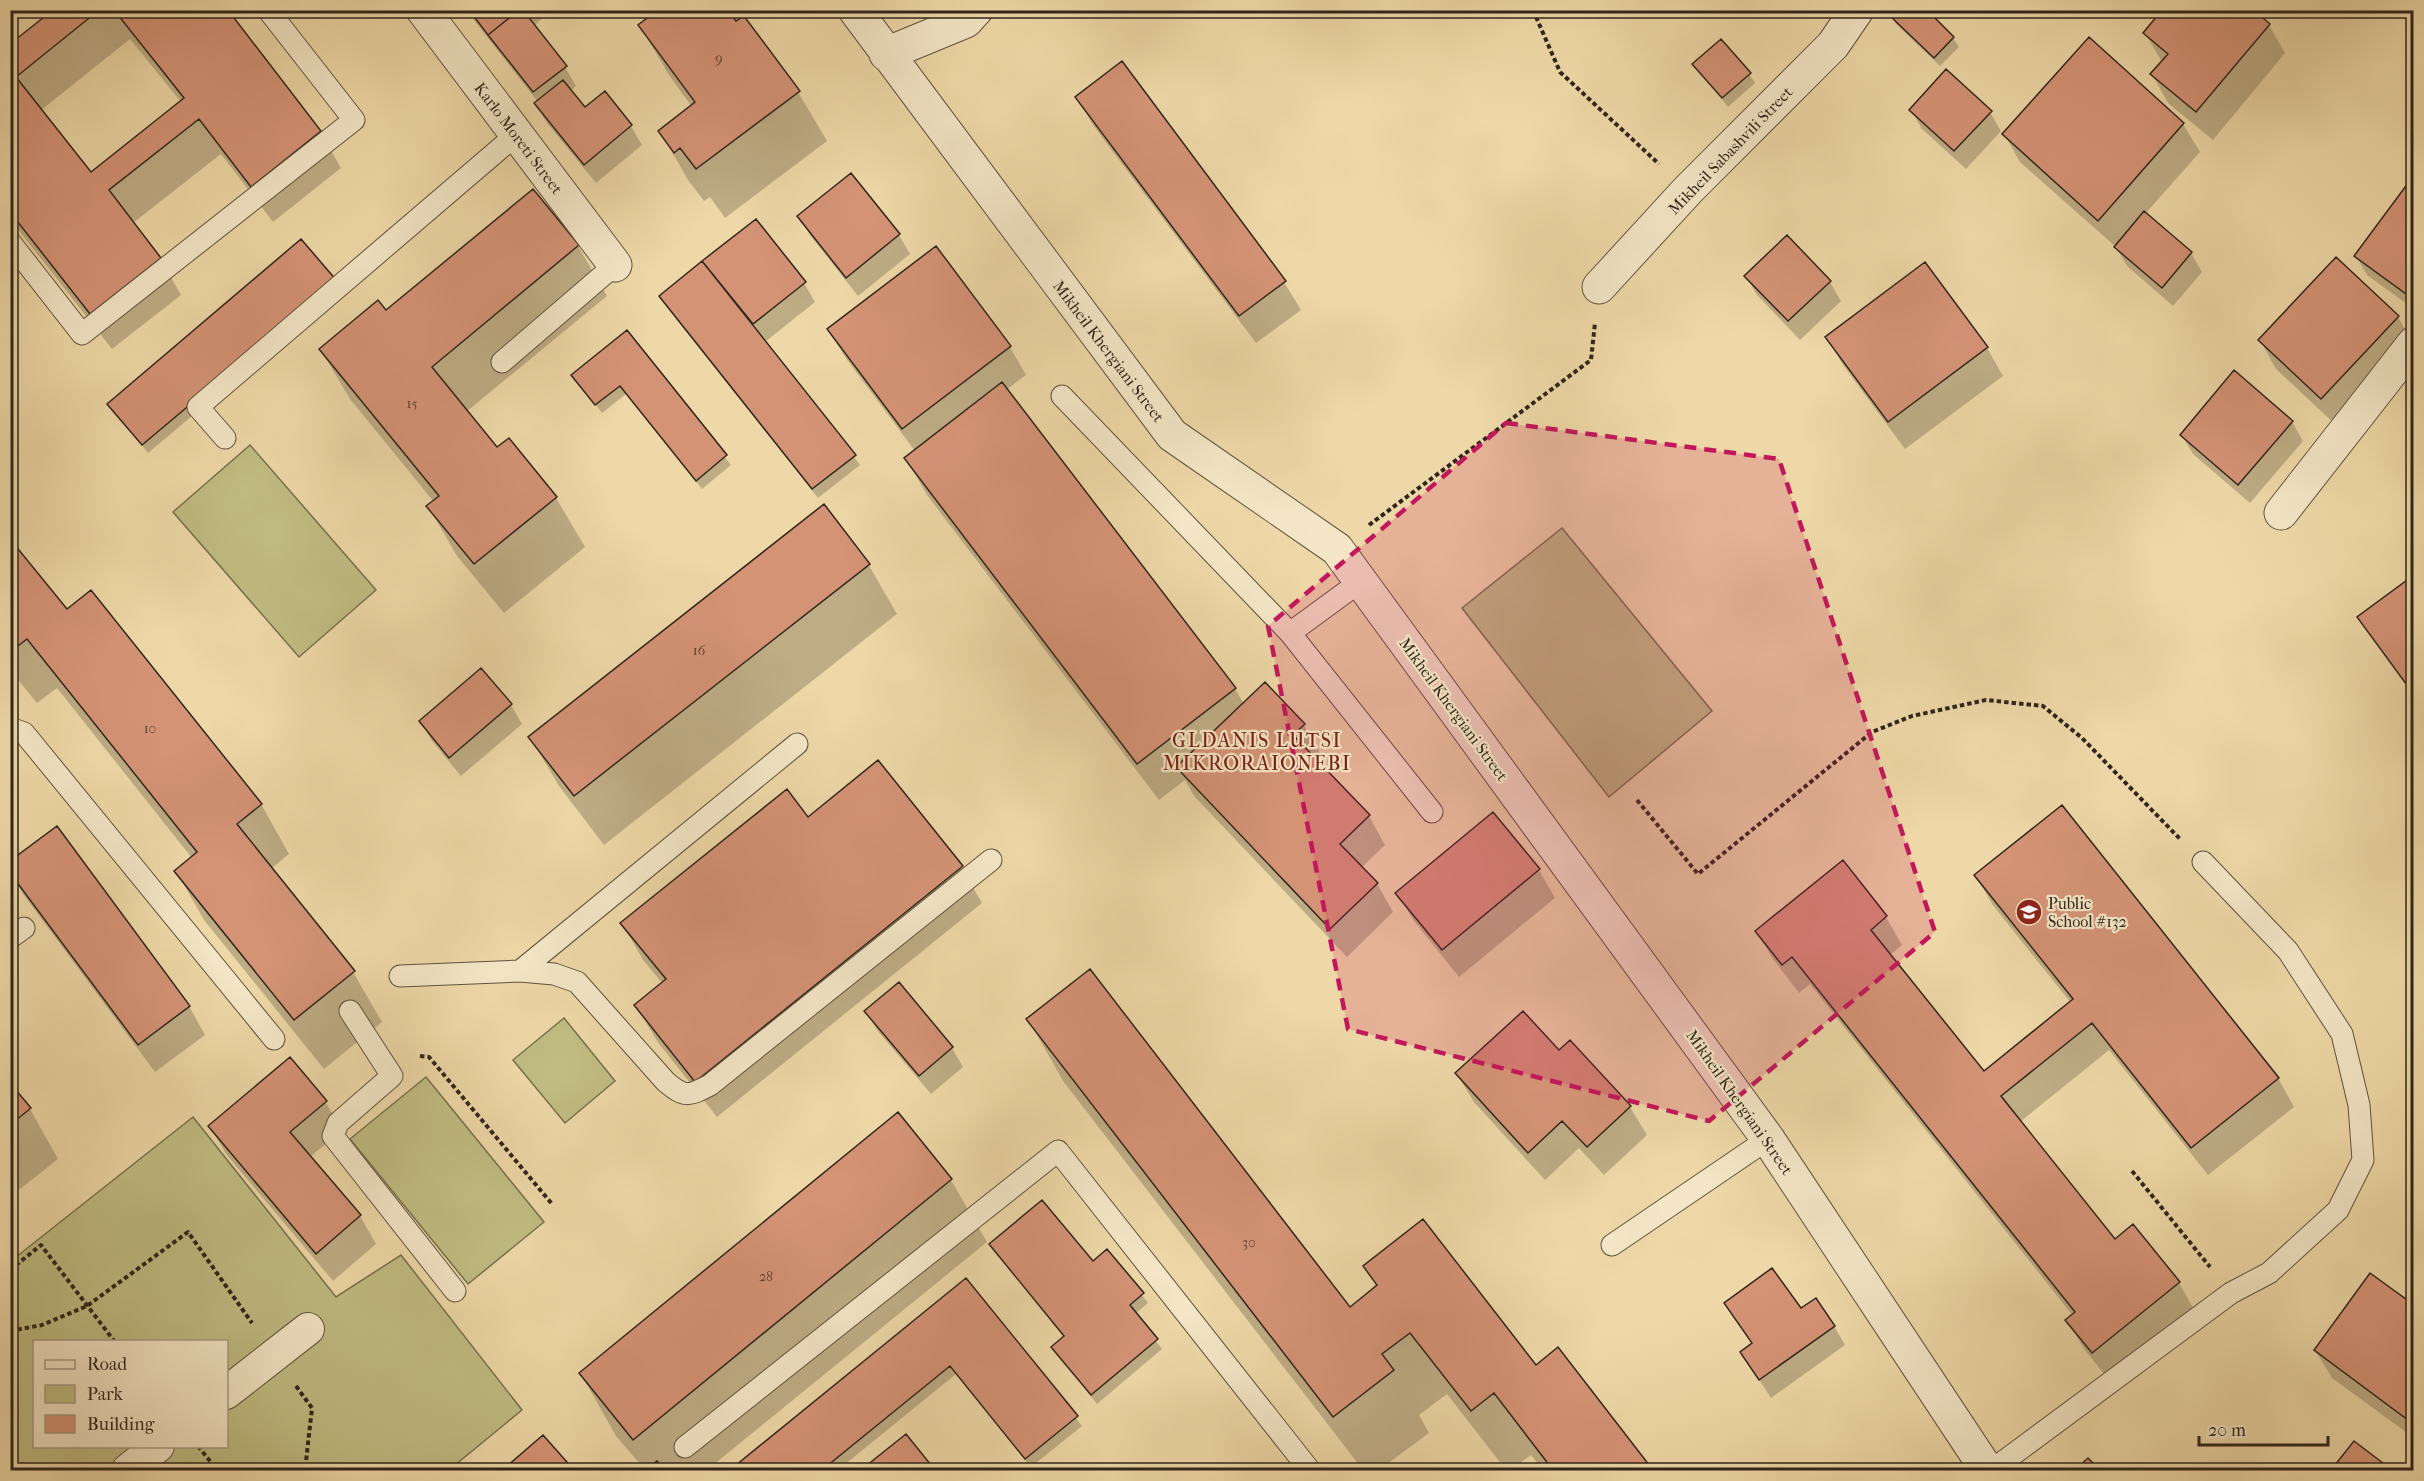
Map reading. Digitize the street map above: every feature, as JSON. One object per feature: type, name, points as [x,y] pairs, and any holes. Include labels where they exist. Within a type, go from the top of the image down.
[{"type":"street","name":"Karlo Moreti Street","points":[[423,10],[615,265]]},
{"type":"street","name":"Mikheil Khergiani Street","points":[[855,10],[1172,435],[1337,549],[1768,1139],[1987,1470]]},
{"type":"street","points":[[886,54],[966,21],[976,10]]},
{"type":"street","name":"Mikheil Sabashvili Street","points":[[1599,287],[1688,190],[1833,45],[1857,10]]},
{"type":"street","points":[[2281,513],[2414,343]]},
{"type":"street","points":[[228,1391],[308,1329]]},
{"type":"street","points":[[128,1470],[156,1448]]},
{"type":"lane","points":[[10,242],[82,334],[354,120],[268,10]]},
{"type":"lane","points":[[225,438],[198,407],[517,134]]},
{"type":"lane","points":[[502,362],[615,265]]},
{"type":"lane","points":[[1062,396],[1290,633],[1432,812]]},
{"type":"lane","points":[[1290,633],[1361,581]]},
{"type":"lane","points":[[10,728],[24,733],[274,1039]]},
{"type":"lane","points":[[520,971],[797,744]]},
{"type":"lane","points":[[400,976],[520,971],[554,974],[577,982],[666,1082],[678,1092],[691,1095],[710,1085],[991,860]]},
{"type":"lane","points":[[1992,1470],[2231,1293],[2269,1273],[2338,1210],[2363,1160],[2359,1105],[2342,1034],[2288,951],[2203,862]]},
{"type":"lane","points":[[350,1011],[392,1076],[338,1123],[333,1136],[455,1291]]},
{"type":"lane","points":[[1612,1245],[1768,1139]]},
{"type":"lane","points":[[685,1447],[1058,1151],[1308,1468]]},
{"type":"path","points":[[1533,10],[1560,72],[1688,190]]},
{"type":"path","points":[[1337,549],[1591,360],[1599,287]]},
{"type":"path","points":[[1637,800],[1698,874],[1872,732],[1912,716],[1986,700],[2043,706],[2082,738],[2203,862]]},
{"type":"path","points":[[392,1076],[422,1055],[429,1057],[552,1204]]},
{"type":"path","points":[[2132,1171],[2231,1293]]},
{"type":"path","points":[[10,1331],[42,1325],[87,1306],[188,1232],[312,1408],[305,1470]]},
{"type":"path","points":[[10,1270],[41,1245],[114,1340]]},
{"type":"path","points":[[200,1448],[217,1470]]},
{"type":"highlighted area","points":[[1506,423],[1779,459],[1935,932],[1709,1121],[1348,1029],[1268,626]]},
{"type":"green space","points":[[250,445],[376,590],[299,657],[173,512]]},
{"type":"green space","points":[[1562,528],[1712,711],[1609,797],[1462,608]]},
{"type":"green space","points":[[564,1018],[615,1081],[565,1123],[513,1060]]},
{"type":"green space","points":[[426,1077],[544,1222],[468,1284],[350,1139]]},
{"type":"green space","points":[[193,1117],[336,1297],[401,1255],[522,1410],[449,1470],[11,1470],[11,1261]]},
{"type":"building","points":[[53,10],[99,10],[16,77],[91,172],[184,98],[114,10],[228,10],[321,131],[251,187],[199,119],[109,190],[161,258],[90,314],[10,212],[10,44]]},
{"type":"building","points":[[469,10],[519,10],[488,35]]},
{"type":"building","points":[[519,10],[523,10],[567,66],[533,92],[488,35]]},
{"type":"building","points":[[658,10],[728,10],[736,21],[744,16],[800,91],[696,169],[680,148],[674,153],[658,131],[695,102],[638,25]]},
{"type":"building","points":[[1893,10],[1927,10],[1954,37],[1934,58],[1889,15]]},
{"type":"building","points":[[2162,10],[2254,10],[2270,24],[2196,112],[2150,74],[2168,54],[2143,33]]},
{"type":"building","points":[[2089,37],[2184,123],[2098,221],[2002,134]]},
{"type":"building","points":[[1721,39],[1751,73],[1722,98],[1692,64]]},
{"type":"building","points":[[1122,61],[1286,281],[1239,316],[1075,97]]},
{"type":"building","points":[[1946,69],[1992,111],[1954,151],[1909,110]]},
{"type":"building","points":[[563,80],[585,107],[605,91],[632,125],[584,165],[534,103]]},
{"type":"building","points":[[851,173],[900,234],[846,278],[797,216]]},
{"type":"building","points":[[2414,175],[2414,299],[2413,299],[2354,256]]},
{"type":"building","points":[[533,189],[579,245],[432,367],[497,447],[509,438],[557,497],[474,564],[426,506],[439,496],[319,349],[378,300],[386,310]]},
{"type":"building","points":[[2144,211],[2192,252],[2162,288],[2114,247]]},
{"type":"building","points":[[756,219],[806,282],[753,324],[702,261]]},
{"type":"building","points":[[1787,235],[1831,281],[1788,321],[1744,276]]},
{"type":"building","points":[[301,239],[337,281],[142,445],[107,404]]},
{"type":"building","points":[[936,246],[1011,346],[902,429],[827,329]]},
{"type":"building","points":[[2336,257],[2399,316],[2321,399],[2258,340]]},
{"type":"building","points":[[702,261],[856,455],[812,489],[659,296]]},
{"type":"building","points":[[1925,262],[1988,347],[1888,422],[1825,337]]},
{"type":"building","points":[[627,330],[727,455],[696,481],[620,386],[595,405],[571,375]]},
{"type":"building","points":[[2234,370],[2293,421],[2238,485],[2180,435]]},
{"type":"building","points":[[1002,382],[1236,688],[1137,764],[904,458]]},
{"type":"building","points":[[824,504],[870,564],[574,796],[528,737]]},
{"type":"building","points":[[10,539],[67,609],[91,590],[262,804],[237,824],[355,971],[294,1020],[174,871],[197,852],[27,639],[10,652]]},
{"type":"building","points":[[2414,575],[2414,691],[2412,692],[2357,617]]},
{"type":"building","points":[[481,668],[512,704],[449,758],[419,721]]},
{"type":"building","points":[[1265,682],[1305,724],[1293,735],[1370,815],[1340,844],[1378,883],[1330,929],[1176,767]]},
{"type":"building","points":[[878,760],[963,866],[695,1082],[634,1005],[666,979],[620,923],[787,789],[808,817]]},
{"type":"building","points":[[2062,805],[2279,1078],[2191,1148],[2092,1023],[2001,1096],[2115,1239],[2133,1224],[2180,1282],[2092,1353],[2065,1320],[2075,1312],[1792,957],[1782,965],[1755,931],[1843,860],[1887,916],[1871,930],[1984,1071],[2073,999],[1974,875]]},
{"type":"building","points":[[1493,812],[1540,869],[1442,950],[1395,893]]},
{"type":"building","points":[[57,826],[190,1006],[138,1045],[10,873],[10,861]]},
{"type":"building","points":[[1090,969],[1350,1307],[1377,1285],[1363,1266],[1423,1219],[1536,1365],[1558,1347],[1653,1470],[1553,1470],[1494,1393],[1471,1411],[1410,1333],[1382,1354],[1394,1370],[1333,1417],[1026,1019]]},
{"type":"building","points":[[899,982],[953,1047],[919,1076],[864,1011]]},
{"type":"building","points":[[1523,1011],[1559,1050],[1570,1040],[1631,1106],[1587,1147],[1562,1121],[1528,1153],[1455,1073]]},
{"type":"building","points":[[290,1057],[327,1101],[290,1132],[361,1215],[316,1254],[208,1126]]},
{"type":"building","points":[[10,1083],[31,1108],[10,1125]]},
{"type":"building","points":[[898,1112],[952,1179],[633,1440],[579,1373]]},
{"type":"building","points":[[1042,1200],[1093,1261],[1107,1249],[1144,1293],[1130,1305],[1158,1339],[1091,1395],[1051,1347],[1064,1336],[989,1244]]},
{"type":"building","points":[[1772,1268],[1801,1308],[1816,1298],[1835,1326],[1759,1380],[1740,1352],[1752,1343],[1724,1303]]},
{"type":"building","points":[[2370,1273],[2414,1305],[2412,1423],[2314,1350]]},
{"type":"building","points":[[966,1278],[1078,1416],[1025,1459],[950,1366],[822,1470],[730,1470]]},
{"type":"building","points":[[906,1434],[935,1470],[861,1470]]},
{"type":"building","points":[[543,1435],[574,1470],[510,1470],[507,1466]]},
{"type":"building","points":[[2354,1441],[2392,1470],[2331,1470]]},
{"type":"building","points":[[2088,1458],[2100,1470],[2075,1470]]},
{"type":"building","points":[[657,1461],[665,1470],[645,1470]]},
{"type":"place","name":"Public School #132","points":[[2029,912]]},
{"type":"district","name":"GLDANIS LUTSI MIKRORAIONEBI","points":[[1257,752]]}]
